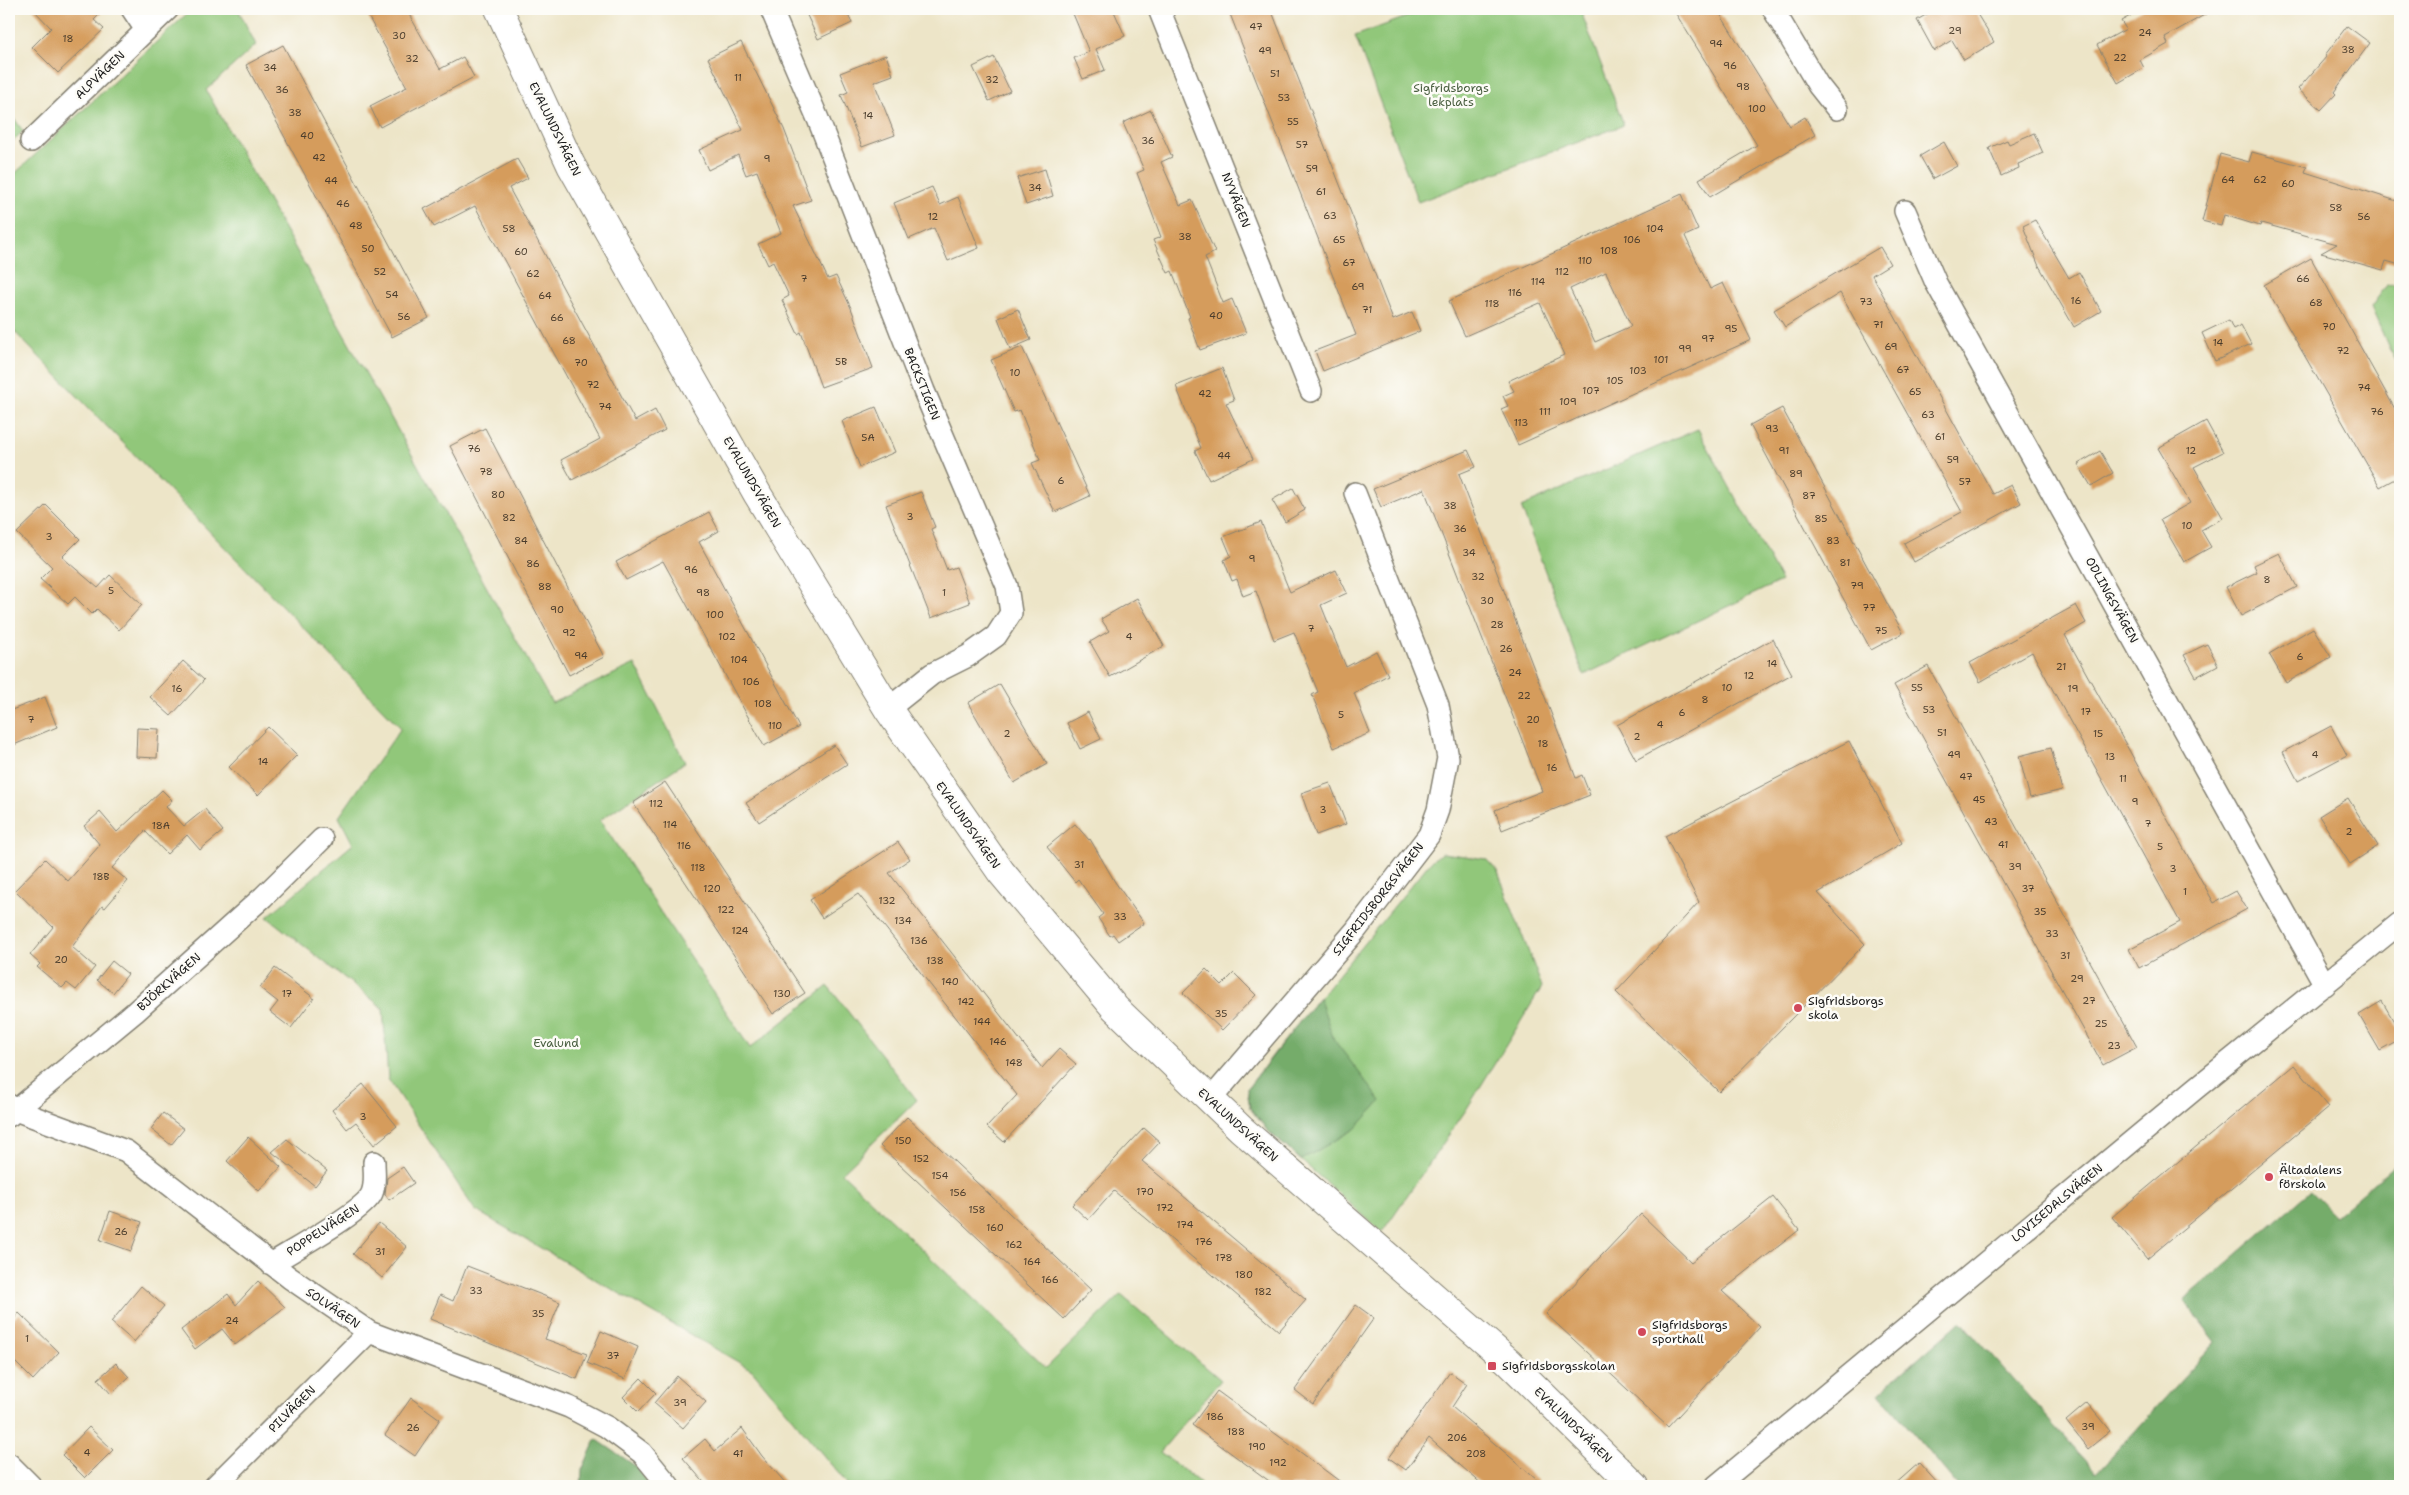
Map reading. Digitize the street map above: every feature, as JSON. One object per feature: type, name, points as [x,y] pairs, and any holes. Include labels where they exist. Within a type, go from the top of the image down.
[{"type":"street","points":[[132,9],[146,30]]},
{"type":"street","name":"ALPVÄGEN","points":[[31,141],[168,9]]},
{"type":"street","name":"EVALUNDSVÄGEN","points":[[499,9],[571,165],[758,496],[888,709],[1001,872],[1115,1008],[1210,1100],[1508,1361],[1636,1486]]},
{"type":"street","name":"BACKSTIGEN","points":[[772,9],[818,119],[924,391],[1007,586],[1011,613],[996,636],[968,656],[932,674],[888,709]]},
{"type":"street","name":"NYVÄGEN","points":[[1159,9],[1311,391]]},
{"type":"street","points":[[1773,9],[1818,85],[1837,109]]},
{"type":"street","name":"ODLINGSVÄGEN","points":[[1906,211],[1936,283],[2325,985]]},
{"type":"street","name":"SIGFRIDSBORGSVÄGEN","points":[[1210,1100],[1356,930],[1413,858],[1429,835],[1438,810],[1448,758],[1438,704],[1355,493]]},
{"type":"street","name":"BJÖRKVÄGEN","points":[[11,1110],[135,1012],[263,897],[322,839]]},
{"type":"street","name":"LOVISEDALSVÄGEN","points":[[1716,1486],[2195,1089],[2400,923]]},
{"type":"street","name":"SOLVÄGEN","points":[[11,1110],[126,1152],[271,1264],[369,1332],[569,1407],[607,1427],[642,1453],[668,1486]]},
{"type":"street","name":"POPPELVÄGEN","points":[[271,1264],[358,1209],[371,1195],[374,1182],[374,1162]]},
{"type":"street","name":"PILVÄGEN","points":[[215,1486],[369,1332]]},
{"type":"street","points":[[9,1464],[31,1486]]},
{"type":"green space","name":"Evalund","points":[[192,9],[238,9],[256,45],[206,90],[552,703],[635,664],[685,762],[600,820],[750,1048],[828,986],[917,1100],[842,1173],[1046,1368],[1121,1295],[1221,1380],[1160,1452],[1204,1486],[849,1486],[752,1370],[475,1210],[388,1079],[383,1008],[267,917],[353,844],[339,817],[401,728],[9,326],[9,179]]},
{"type":"green space","name":"Sigfridsborgs lekplats","points":[[1428,9],[1580,9],[1624,125],[1418,202],[1355,36]]},
{"type":"green space","points":[[9,111],[23,131],[9,145]]},
{"type":"green space","points":[[2400,283],[2400,368],[2371,307],[2387,285]]},
{"type":"green space","points":[[1698,429],[1781,581],[1584,675],[1521,507]]},
{"type":"green space","points":[[1443,853],[1486,859],[1498,872],[1542,987],[1466,1110],[1382,1232],[1268,1131],[1250,1108],[1247,1089],[1432,860]]},
{"type":"green space","points":[[1319,997],[1334,1040],[1381,1101],[1355,1129],[1301,1160],[1268,1131],[1250,1108],[1247,1089]]},
{"type":"green space","points":[[2400,1160],[2400,1486],[1958,1486],[1879,1393],[1961,1321],[2097,1473],[2216,1342],[2184,1300],[2310,1191],[2335,1216]]},
{"type":"green space","points":[[596,1439],[637,1467],[651,1486],[581,1486],[582,1470]]},
{"type":"building","points":[[33,9],[105,9],[94,20],[104,29],[58,73],[32,47],[51,28]]},
{"type":"building","points":[[364,9],[406,9],[440,69],[463,57],[474,77],[380,127],[370,106],[407,87]]},
{"type":"building","points":[[804,9],[845,9],[852,23],[818,39]]},
{"type":"building","points":[[1071,9],[1113,9],[1125,36],[1096,49],[1105,70],[1083,79],[1074,58],[1089,52]]},
{"type":"building","points":[[1228,9],[1271,9],[1393,320],[1412,312],[1420,331],[1323,371],[1315,351],[1356,335]]},
{"type":"building","points":[[1673,9],[1717,9],[1790,126],[1805,117],[1815,135],[1710,197],[1699,179],[1757,145]]},
{"type":"building","points":[[1936,9],[1974,9],[1994,42],[1964,60],[1952,40],[1934,51],[1917,20]]},
{"type":"building","points":[[2143,9],[2215,9],[2165,37],[2168,44],[2140,60],[2144,68],[2118,83],[2097,45],[2126,29],[2121,21]]},
{"type":"building","points":[[2347,26],[2370,43],[2334,92],[2336,94],[2321,110],[2298,89],[2327,56],[2325,55]]},
{"type":"building","points":[[741,42],[784,129],[811,200],[793,206],[828,279],[836,276],[851,308],[873,368],[821,387],[801,332],[798,334],[782,300],[789,296],[773,262],[768,265],[758,244],[781,233],[757,171],[746,175],[738,155],[708,170],[699,150],[743,130],[708,58]]},
{"type":"building","points":[[283,45],[429,318],[392,337],[246,65]]},
{"type":"building","points":[[886,55],[893,75],[874,82],[895,135],[862,147],[841,95],[848,92],[840,73]]},
{"type":"building","points":[[994,57],[1010,91],[989,101],[973,67]]},
{"type":"building","points":[[1151,110],[1172,157],[1161,162],[1180,205],[1192,200],[1215,252],[1205,257],[1223,303],[1232,299],[1246,333],[1200,350],[1188,318],[1190,317],[1172,271],[1168,273],[1153,240],[1161,237],[1137,173],[1144,170],[1123,123]]},
{"type":"building","points":[[2034,133],[2043,153],[2018,164],[2019,168],[2001,176],[1989,148],[2007,140],[2009,144]]},
{"type":"building","points":[[1944,142],[1957,166],[1933,179],[1920,156]]},
{"type":"building","points":[[2252,152],[2307,167],[2305,172],[2400,202],[2400,265],[2386,261],[2383,270],[2321,253],[2337,244],[2261,223],[2260,226],[2224,215],[2221,226],[2202,221],[2220,154],[2249,162]]},
{"type":"building","points":[[517,159],[528,178],[509,188],[635,421],[655,410],[665,430],[572,480],[561,460],[600,439],[475,206],[434,227],[424,209]]},
{"type":"building","points":[[1045,169],[1053,196],[1026,205],[1017,178]]},
{"type":"building","points":[[932,187],[940,205],[958,197],[979,248],[948,261],[934,228],[909,239],[894,203]]},
{"type":"building","points":[[1682,194],[1698,230],[1685,236],[1710,289],[1723,283],[1751,340],[1518,445],[1501,409],[1508,406],[1503,396],[1514,391],[1508,381],[1564,355],[1540,303],[1465,336],[1449,301]],"holes":[[[1606,272],[1631,326],[1595,342],[1570,289]]]},
{"type":"building","points":[[2035,220],[2069,278],[2079,272],[2101,311],[2074,327],[2038,264],[2023,226]]},
{"type":"building","points":[[1880,247],[1890,264],[1872,275],[1993,494],[2011,485],[2021,503],[1914,562],[1904,543],[1962,512],[1840,293],[1785,327],[1774,310]]},
{"type":"building","points":[[2311,258],[2400,418],[2400,476],[2380,487],[2264,285]]},
{"type":"building","points":[[1018,309],[1031,340],[1010,349],[998,318]]},
{"type":"building","points":[[2229,320],[2233,329],[2241,325],[2251,344],[2215,361],[2202,333]]},
{"type":"building","points":[[1022,347],[1090,496],[1055,512],[1032,463],[1040,460],[1020,410],[1014,412],[991,360]]},
{"type":"building","points":[[1222,368],[1234,400],[1226,403],[1253,459],[1209,480],[1195,451],[1201,448],[1176,386]]},
{"type":"building","points":[[876,407],[895,452],[860,467],[842,421]]},
{"type":"building","points":[[1782,408],[1903,633],[1871,650],[1750,425]]},
{"type":"building","points":[[2206,421],[2223,452],[2194,467],[2223,518],[2201,530],[2211,547],[2184,562],[2160,520],[2190,503],[2158,448]]},
{"type":"building","points":[[485,428],[604,657],[569,675],[450,446]]},
{"type":"building","points":[[1468,450],[1476,467],[1459,474],[1576,778],[1582,775],[1590,795],[1502,830],[1495,810],[1542,791],[1424,489],[1381,507],[1373,489]]},
{"type":"building","points":[[2100,451],[2113,473],[2091,486],[2078,464]]},
{"type":"building","points":[[1293,488],[1305,510],[1285,522],[1272,500]]},
{"type":"building","points":[[921,492],[935,527],[931,529],[947,570],[956,567],[970,603],[931,618],[886,505]]},
{"type":"building","points":[[46,505],[80,539],[62,557],[98,588],[110,575],[142,605],[119,630],[97,609],[92,614],[75,597],[68,604],[40,579],[52,567],[17,533]]},
{"type":"building","points":[[709,512],[719,531],[699,542],[799,727],[764,746],[663,561],[626,580],[616,562]]},
{"type":"building","points":[[1261,522],[1290,592],[1336,570],[1347,593],[1321,605],[1346,667],[1376,651],[1388,675],[1354,693],[1370,733],[1334,748],[1312,695],[1318,692],[1294,632],[1274,640],[1256,591],[1243,596],[1237,579],[1232,581],[1224,560],[1231,556],[1223,537]]},
{"type":"building","points":[[2279,553],[2297,587],[2241,616],[2226,587],[2257,572],[2254,565]]},
{"type":"building","points":[[1137,598],[1164,646],[1110,677],[1090,642],[1109,631],[1101,619]]},
{"type":"building","points":[[2076,605],[2086,623],[2065,635],[2214,903],[2236,891],[2247,909],[2139,968],[2129,949],[2180,922],[2032,652],[1980,682],[1970,663]]},
{"type":"building","points":[[2313,628],[2331,657],[2286,683],[2269,654]]},
{"type":"building","points":[[1773,639],[1792,674],[1636,760],[1617,725]]},
{"type":"building","points":[[2207,644],[2218,665],[2196,677],[2184,655]]},
{"type":"building","points":[[183,661],[204,680],[171,716],[150,697]]},
{"type":"building","points":[[1928,666],[2137,1047],[2103,1065],[1894,685]]},
{"type":"building","points":[[1000,684],[1047,764],[1014,783],[968,703]]},
{"type":"building","points":[[45,697],[57,727],[9,747],[9,711]]},
{"type":"building","points":[[1088,712],[1101,739],[1080,749],[1067,723]]},
{"type":"building","points":[[2331,726],[2347,755],[2298,781],[2283,752]]},
{"type":"building","points":[[268,727],[297,755],[258,795],[229,767]]},
{"type":"building","points":[[137,728],[159,729],[157,758],[136,757]]},
{"type":"building","points":[[1849,741],[1902,843],[1818,893],[1865,944],[1719,1092],[1616,992],[1699,902],[1665,836]]},
{"type":"building","points":[[834,745],[847,764],[759,822],[746,803]]},
{"type":"building","points":[[2051,748],[2062,790],[2030,798],[2019,756]]},
{"type":"building","points":[[665,782],[805,993],[773,1014],[633,803]]},
{"type":"building","points":[[1330,783],[1346,824],[1316,835],[1301,793]]},
{"type":"building","points":[[162,790],[172,800],[166,807],[184,826],[205,809],[223,831],[200,850],[187,835],[167,854],[145,831],[112,868],[128,881],[105,908],[102,906],[72,947],[95,967],[76,990],[67,983],[62,988],[37,967],[40,964],[30,955],[53,927],[15,890],[45,859],[68,881],[100,845],[84,826],[100,812],[117,832]]},
{"type":"building","points":[[2348,798],[2378,846],[2350,864],[2319,816]]},
{"type":"building","points":[[1075,824],[1090,839],[1115,882],[1144,923],[1118,941],[1113,934],[1110,936],[1098,918],[1103,914],[1078,879],[1075,882],[1047,847]]},
{"type":"building","points":[[898,842],[910,859],[889,873],[1042,1068],[1059,1049],[1076,1064],[1004,1142],[987,1127],[1017,1095],[880,921],[858,894],[822,918],[810,900]]},
{"type":"building","points":[[112,961],[128,974],[113,993],[97,980]]},
{"type":"building","points":[[275,968],[314,998],[291,1028],[270,1012],[278,1002],[260,988]]},
{"type":"building","points":[[1206,969],[1222,985],[1234,973],[1256,995],[1222,1030],[1183,993]]},
{"type":"building","points":[[2382,1001],[2400,1032],[2400,1040],[2380,1051],[2359,1015]]},
{"type":"building","points":[[2294,1065],[2329,1107],[2147,1259],[2112,1217]]},
{"type":"building","points":[[363,1084],[397,1126],[374,1145],[356,1122],[347,1129],[332,1110]]},
{"type":"building","points":[[163,1113],[184,1129],[171,1145],[151,1129]]},
{"type":"building","points":[[907,1117],[1091,1290],[1064,1319],[880,1146]]},
{"type":"building","points":[[1144,1128],[1160,1142],[1142,1161],[1306,1300],[1279,1331],[1114,1191],[1088,1220],[1072,1205]]},
{"type":"building","points":[[248,1137],[281,1167],[259,1191],[227,1161]]},
{"type":"building","points":[[287,1139],[327,1171],[315,1186],[272,1152]]},
{"type":"building","points":[[403,1167],[414,1183],[389,1200],[385,1194],[387,1178]]},
{"type":"building","name":"Sigfridsborgs sporthall","points":[[1773,1197],[1799,1230],[1722,1291],[1760,1327],[1668,1427],[1546,1314],[1641,1214],[1691,1262]]},
{"type":"building","points":[[110,1211],[142,1222],[131,1251],[100,1240]]},
{"type":"building","points":[[379,1223],[407,1247],[382,1278],[353,1254]]},
{"type":"building","points":[[467,1266],[560,1302],[545,1339],[587,1354],[577,1379],[430,1319],[440,1295],[453,1301]]},
{"type":"building","points":[[258,1281],[285,1307],[235,1345],[222,1329],[195,1349],[181,1330],[228,1294],[236,1305]]},
{"type":"building","points":[[141,1286],[164,1306],[134,1342],[111,1322]]},
{"type":"building","points":[[1356,1305],[1374,1318],[1313,1404],[1295,1390]]},
{"type":"building","points":[[19,1313],[59,1352],[33,1380],[9,1356],[9,1324]]},
{"type":"building","points":[[601,1331],[638,1347],[625,1379],[587,1363]]},
{"type":"building","points":[[116,1363],[129,1377],[111,1394],[98,1379]]},
{"type":"building","points":[[1450,1372],[1467,1384],[1452,1407],[1544,1486],[1484,1486],[1429,1438],[1406,1470],[1389,1458]]},
{"type":"building","points":[[677,1376],[706,1402],[683,1428],[654,1403]]},
{"type":"building","points":[[641,1378],[656,1393],[638,1412],[623,1397]]},
{"type":"building","points":[[1217,1391],[1346,1486],[1276,1486],[1192,1425]]},
{"type":"building","points":[[411,1398],[440,1419],[415,1456],[385,1435]]},
{"type":"building","points":[[2087,1403],[2110,1431],[2088,1449],[2066,1421]]},
{"type":"building","points":[[89,1427],[113,1450],[85,1478],[62,1455]]},
{"type":"building","points":[[742,1428],[762,1456],[788,1486],[707,1486],[683,1458],[705,1439],[715,1451]]},
{"type":"building","points":[[1919,1463],[1940,1486],[1893,1486]]},
{"type":"place","name":"Sigfridsborgs skola","points":[[1798,1008]]},
{"type":"place","name":"Ältadalens förskola","points":[[2269,1177]]},
{"type":"place","name":"Sigfridsborgs sporthall","points":[[1642,1332]]},
{"type":"place","name":"Sigfridsborgsskolan","points":[[1492,1366]]}]
